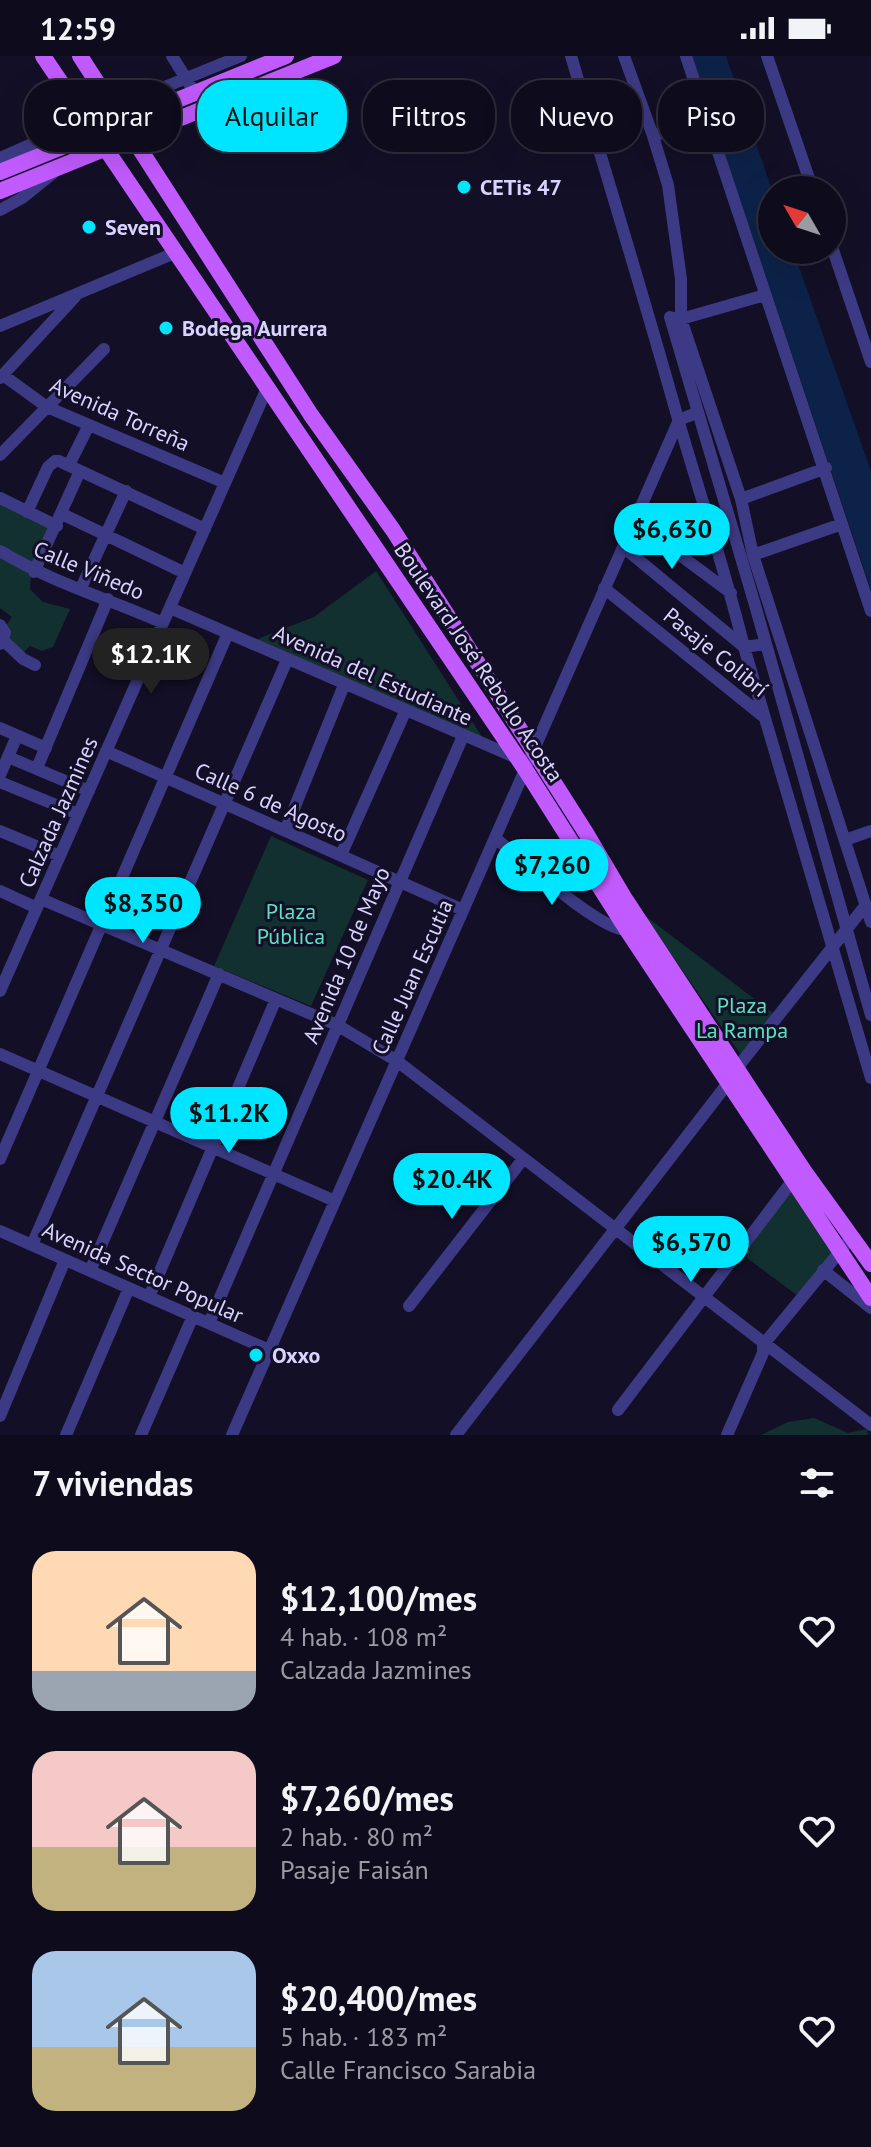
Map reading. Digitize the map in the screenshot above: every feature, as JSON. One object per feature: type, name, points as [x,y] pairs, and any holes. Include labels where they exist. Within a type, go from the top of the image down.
[{"type":"main road","name":"Boulevard José Rebollo Acosta","points":[[43,56],[59,80]]},
{"type":"main road","name":"Boulevard José Rebollo Acosta","points":[[80,56],[95,80]]},
{"type":"main road","points":[[181,91],[286,56]]},
{"type":"main road","points":[[181,118],[334,56]]},
{"type":"main road","points":[[1,159],[24,151]]},
{"type":"main road","points":[[0,191],[98,152]]},
{"type":"main road","name":"Boulevard José Rebollo Acosta","points":[[108,152],[349,506],[627,930],[732,1076]]},
{"type":"main road","name":"Boulevard José Rebollo Acosta","points":[[140,152],[311,415],[398,538],[625,899],[793,1180],[871,1298]]},
{"type":"main road","points":[[268,386],[278,386],[299,411],[311,415]]},
{"type":"main road","points":[[349,506],[380,538],[387,541],[398,538]]},
{"type":"main road","points":[[732,1076],[768,1124],[778,1132],[869,1260]]},
{"type":"street","points":[[172,56],[191,85]]},
{"type":"street","points":[[181,88],[241,56]]},
{"type":"street","points":[[571,56],[652,320],[764,717],[871,1078]]},
{"type":"street","points":[[624,56],[668,185],[681,279],[675,318],[696,413],[766,644],[871,1015]]},
{"type":"street","points":[[686,56],[694,80]]},
{"type":"street","points":[[767,56],[808,176]]},
{"type":"street","points":[[653,136],[658,134]]},
{"type":"street","points":[[718,152],[826,468],[871,611]]},
{"type":"street","points":[[0,210],[22,198],[63,165]]},
{"type":"street","points":[[0,326],[177,252]]},
{"type":"street","points":[[838,264],[871,362]]},
{"type":"street","points":[[2,376],[77,295]]},
{"type":"street","points":[[652,320],[675,318],[765,295]]},
{"type":"street","points":[[675,318],[741,499],[753,555],[871,922]]},
{"type":"street","points":[[0,455],[104,349]]},
{"type":"street","name":"Avenida Torreña","points":[[2,376],[47,407],[225,483]]},
{"type":"street","name":"Calzada Jazmines","points":[[0,991],[268,386]]},
{"type":"street","points":[[679,420],[696,413]]},
{"type":"street","name":"Calle Juan Escutia","points":[[232,1435],[495,838],[521,764],[533,751],[679,420]]},
{"type":"street","points":[[34,572],[59,520],[89,425]]},
{"type":"street","points":[[27,512],[51,464],[59,461],[205,529]]},
{"type":"street","points":[[741,499],[826,468]]},
{"type":"street","points":[[81,588],[126,491]]},
{"type":"street","points":[[1,499],[27,512],[104,534],[185,573]]},
{"type":"street","points":[[634,521],[731,593]]},
{"type":"street","points":[[753,555],[842,524]]},
{"type":"street","points":[[623,547],[744,647],[766,644]]},
{"type":"street","name":"Calle Viñedo","points":[[0,551],[34,572],[81,588],[163,623]]},
{"type":"street","name":"Pasaje Colibrí","points":[[604,588],[764,717]]},
{"type":"street","points":[[37,768],[108,599]]},
{"type":"street","name":"Avenida del Estudiante","points":[[170,608],[521,764]]},
{"type":"street","points":[[0,1159],[228,633]]},
{"type":"street","points":[[2,636],[23,659],[35,665]]},
{"type":"street","points":[[32,1245],[287,660]]},
{"type":"street","points":[[285,831],[344,685]]},
{"type":"street","points":[[341,855],[405,712]]},
{"type":"street","points":[[0,728],[46,748]]},
{"type":"street","points":[[0,775],[17,736]]},
{"type":"street","name":"Avenida 10 de Mayo","points":[[209,1323],[463,736]]},
{"type":"street","name":"Calle 6 de Agosto","points":[[106,751],[463,910]]},
{"type":"street","points":[[8,757],[89,791]]},
{"type":"street","points":[[0,782],[78,814]]},
{"type":"street","points":[[0,831],[60,856]]},
{"type":"street","points":[[845,840],[871,831]]},
{"type":"street","points":[[495,838],[598,919],[618,931],[627,930]]},
{"type":"street","points":[[0,891],[161,948],[337,1025],[397,1061],[871,1425]]},
{"type":"street","points":[[456,1435],[865,906]]},
{"type":"street","points":[[0,952],[15,958]]},
{"type":"street","points":[[90,1271],[219,974]]},
{"type":"street","points":[[149,1297],[276,999]]},
{"type":"street","points":[[0,1054],[335,1201]]},
{"type":"street","points":[[409,1306],[523,1159]]},
{"type":"street","points":[[618,1410],[793,1180]]},
{"type":"street","name":"Avenida Sector Popular","points":[[1,1232],[269,1350]]},
{"type":"street","points":[[727,1435],[763,1353],[763,1345],[851,1238]]},
{"type":"street","points":[[0,1416],[65,1260]]},
{"type":"street","points":[[823,1270],[871,1308]]},
{"type":"street","points":[[66,1435],[129,1288]]},
{"type":"street","points":[[141,1435],[193,1316]]},
{"type":"green space","points":[[3,503],[53,527],[31,574],[30,589],[43,602],[70,609],[53,647],[42,651],[30,646],[22,654],[8,639],[5,627],[12,617],[0,608],[0,505]]},
{"type":"green space","points":[[376,571],[484,740],[255,640],[314,617]]},
{"type":"green space","name":"Plaza Pública","points":[[271,836],[368,880],[311,1006],[214,966]]},
{"type":"green space","name":"Plaza La Rampa","points":[[643,914],[774,1014],[741,1055]]},
{"type":"green space","points":[[794,1183],[836,1249],[798,1296],[739,1252]]},
{"type":"green space","points":[[814,1418],[848,1433],[867,1429],[868,1435],[761,1435],[788,1422]]},
{"type":"water","points":[[692,56],[726,56],[734,80],[700,80]]},
{"type":"water","points":[[724,152],[759,152],[767,176],[758,176],[758,253]]},
{"type":"water","points":[[762,264],[798,264],[871,471],[871,590]]},
{"type":"place","name":"CETis 47","points":[[464,187]]},
{"type":"place","name":"Seven","points":[[89,227]]},
{"type":"place","name":"Bodega Aurrera","points":[[166,328]]},
{"type":"place","name":"Oxxo","points":[[256,1355]]}]
